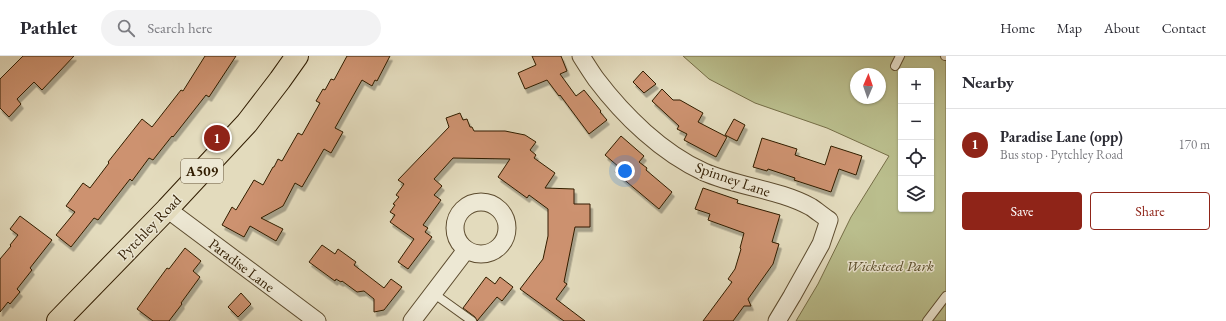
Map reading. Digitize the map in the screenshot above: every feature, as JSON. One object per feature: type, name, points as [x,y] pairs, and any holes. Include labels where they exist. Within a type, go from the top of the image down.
[{"type":"main road","name":"Pytchley Road","points":[[58,321],[167,209],[247,123],[297,56]]},
{"type":"street","name":"Spinney Lane","points":[[581,56],[596,79],[632,120],[674,156],[704,172],[739,184],[789,198],[812,208],[829,220],[821,244],[777,321]]},
{"type":"street","name":"Paradise Lane","points":[[167,209],[317,321]]},
{"type":"street","points":[[412,321],[466,250]]},
{"type":"lane","points":[[895,66],[900,56]]},
{"type":"lane","points":[[433,293],[472,321]]},
{"type":"lane","points":[[927,321],[946,296]]},
{"type":"green space","name":"Wicksteed Park","points":[[683,56],[946,56],[946,321],[796,321],[818,284],[851,217],[889,156],[827,128],[755,103],[709,79]]},
{"type":"building","points":[[23,56],[74,56],[42,90],[34,82],[17,99],[21,104],[9,117],[0,108],[0,79]]},
{"type":"building","points":[[205,56],[236,56],[209,97],[206,95],[153,160],[149,158],[132,181],[130,179],[98,220],[94,218],[71,247],[56,235],[75,212],[66,206],[83,183],[90,188],[109,163],[108,162],[142,119],[152,127],[181,90],[183,91]]},
{"type":"building","points":[[347,56],[390,56],[377,81],[375,80],[372,86],[362,80],[335,128],[343,132],[331,153],[324,149],[302,187],[295,183],[283,206],[261,218],[283,229],[276,241],[250,226],[244,237],[222,225],[232,207],[236,210],[254,180],[263,185],[278,159],[282,161],[298,133],[302,135],[320,103],[316,101],[323,89],[325,90],[331,79],[334,80]]},
{"type":"building","points":[[532,56],[561,56],[567,71],[560,74],[576,96],[584,90],[607,120],[589,134],[547,80],[525,89],[518,73],[536,65]]},
{"type":"building","points":[[643,71],[656,84],[644,93],[633,82]]},
{"type":"building","points":[[662,89],[673,100],[680,100],[703,113],[698,122],[727,137],[716,157],[684,140],[687,134],[677,129],[679,126],[652,101]]},
{"type":"building","points":[[460,113],[463,120],[467,119],[470,127],[472,127],[474,131],[505,131],[525,135],[536,142],[530,150],[536,155],[534,158],[555,173],[545,188],[574,189],[574,204],[590,204],[590,227],[575,227],[564,282],[567,284],[556,299],[585,321],[564,321],[520,289],[543,259],[548,236],[548,209],[529,195],[527,198],[498,177],[510,159],[453,158],[434,179],[442,186],[434,195],[441,200],[423,225],[428,228],[425,232],[432,237],[408,269],[398,262],[414,239],[390,222],[395,215],[390,212],[395,205],[393,204],[399,197],[396,195],[404,184],[398,180],[449,127],[446,118]]},
{"type":"building","points":[[734,119],[745,125],[737,141],[725,135]]},
{"type":"building","points":[[621,136],[644,156],[639,162],[647,168],[646,170],[672,192],[659,209],[615,172],[619,167],[605,155]]},
{"type":"building","points":[[762,138],[797,149],[795,155],[825,165],[831,146],[862,156],[856,175],[839,169],[831,192],[794,180],[795,178],[768,169],[767,171],[753,167]]},
{"type":"building","points":[[703,188],[738,200],[737,203],[780,215],[772,242],[779,244],[773,264],[748,299],[751,306],[744,306],[733,321],[703,321],[732,282],[728,279],[735,269],[744,233],[708,220],[710,214],[695,209]]},
{"type":"building","points":[[20,216],[52,240],[30,268],[32,270],[17,289],[20,292],[10,304],[8,302],[0,312],[0,259],[18,235],[10,229]]},
{"type":"building","points":[[322,245],[335,254],[338,249],[356,262],[354,265],[384,288],[391,279],[402,287],[384,310],[374,312],[374,299],[364,291],[357,292],[342,281],[341,282],[336,279],[335,281],[309,262]]},
{"type":"building","points":[[185,248],[201,261],[193,271],[200,277],[169,321],[153,321],[137,309],[167,268],[169,269]]},
{"type":"building","points":[[486,277],[495,284],[500,277],[513,287],[502,301],[497,297],[477,321],[475,317],[463,308]]},
{"type":"building","points":[[241,293],[251,304],[238,317],[228,307]]},
{"type":"place","name":"Paradise Lane (opp)","points":[[217,138]]}]
